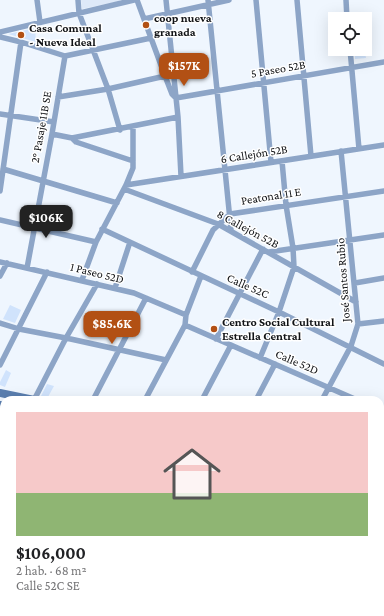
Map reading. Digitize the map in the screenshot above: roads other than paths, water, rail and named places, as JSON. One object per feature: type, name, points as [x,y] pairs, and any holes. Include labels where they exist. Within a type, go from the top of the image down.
[{"type":"main road","points":[[0,393],[15,396]]},
{"type":"street","points":[[37,0],[40,22]]},
{"type":"street","points":[[78,0],[79,13],[108,89],[120,130]]},
{"type":"street","points":[[0,32],[125,1],[136,0],[172,94],[176,98]]},
{"type":"street","points":[[166,0],[178,117],[182,176]]},
{"type":"street","points":[[144,19],[208,2],[228,0]]},
{"type":"street","points":[[256,0],[271,162]]},
{"type":"street","points":[[297,0],[311,156]]},
{"type":"street","points":[[346,0],[347,12]]},
{"type":"street","points":[[208,2],[231,230]]},
{"type":"street","points":[[0,37],[65,56],[151,38]]},
{"type":"street","points":[[0,191],[21,42]]},
{"type":"street","name":"2° Pasaje 11B SE","points":[[27,268],[65,56]]},
{"type":"street","points":[[351,56],[359,149]]},
{"type":"street","name":"5 Paseo 52B","points":[[176,98],[384,62]]},
{"type":"street","points":[[58,97],[108,89],[174,74]]},
{"type":"street","points":[[0,114],[54,122]]},
{"type":"street","points":[[52,134],[72,138],[120,130],[178,117]]},
{"type":"street","points":[[82,280],[96,242],[125,187],[132,168],[134,161],[133,127]]},
{"type":"street","points":[[72,138],[76,142],[134,161]]},
{"type":"street","name":"6 Callejón 52B","points":[[125,187],[225,169],[384,145]]},
{"type":"street","name":"José Santos Rubio","points":[[324,396],[351,346],[358,324],[351,240],[341,151]]},
{"type":"street","points":[[260,358],[279,312],[294,268],[293,248],[286,206],[282,161]]},
{"type":"street","points":[[3,169],[117,203]]},
{"type":"street","name":"8 Callejón 52B","points":[[125,187],[231,230],[294,268],[356,302]]},
{"type":"street","name":"Peatonal 11 E","points":[[192,272],[213,230],[230,214],[346,195],[384,191]]},
{"type":"street","points":[[0,220],[96,242]]},
{"type":"street","name":"Calle 52C","points":[[102,229],[351,346],[384,364]]},
{"type":"street","points":[[216,339],[240,294],[266,251],[384,235]]},
{"type":"street","points":[[115,288],[130,242]]},
{"type":"street","name":"1 Paseo 52D","points":[[0,262],[134,293],[186,315]]},
{"type":"street","points":[[0,276],[7,263]]},
{"type":"street","points":[[0,365],[47,272]]},
{"type":"street","points":[[147,396],[184,325],[186,315],[201,276]]},
{"type":"street","points":[[355,283],[384,278]]},
{"type":"street","points":[[36,396],[66,338],[97,284]]},
{"type":"street","points":[[95,396],[146,298]]},
{"type":"street","points":[[358,324],[384,320]]},
{"type":"street","points":[[0,323],[19,329],[120,349],[166,360]]},
{"type":"street","name":"Calle 52D","points":[[184,325],[348,396]]},
{"type":"street","points":[[204,396],[231,345]]},
{"type":"street","points":[[258,396],[275,364]]},
{"type":"place","name":"coop nueva granada","points":[[146,25]]},
{"type":"place","name":"Casa Comunal - Nueva Ideal","points":[[21,35]]},
{"type":"place","name":"Centro Social Cultural Estrella Central","points":[[214,329]]}]
